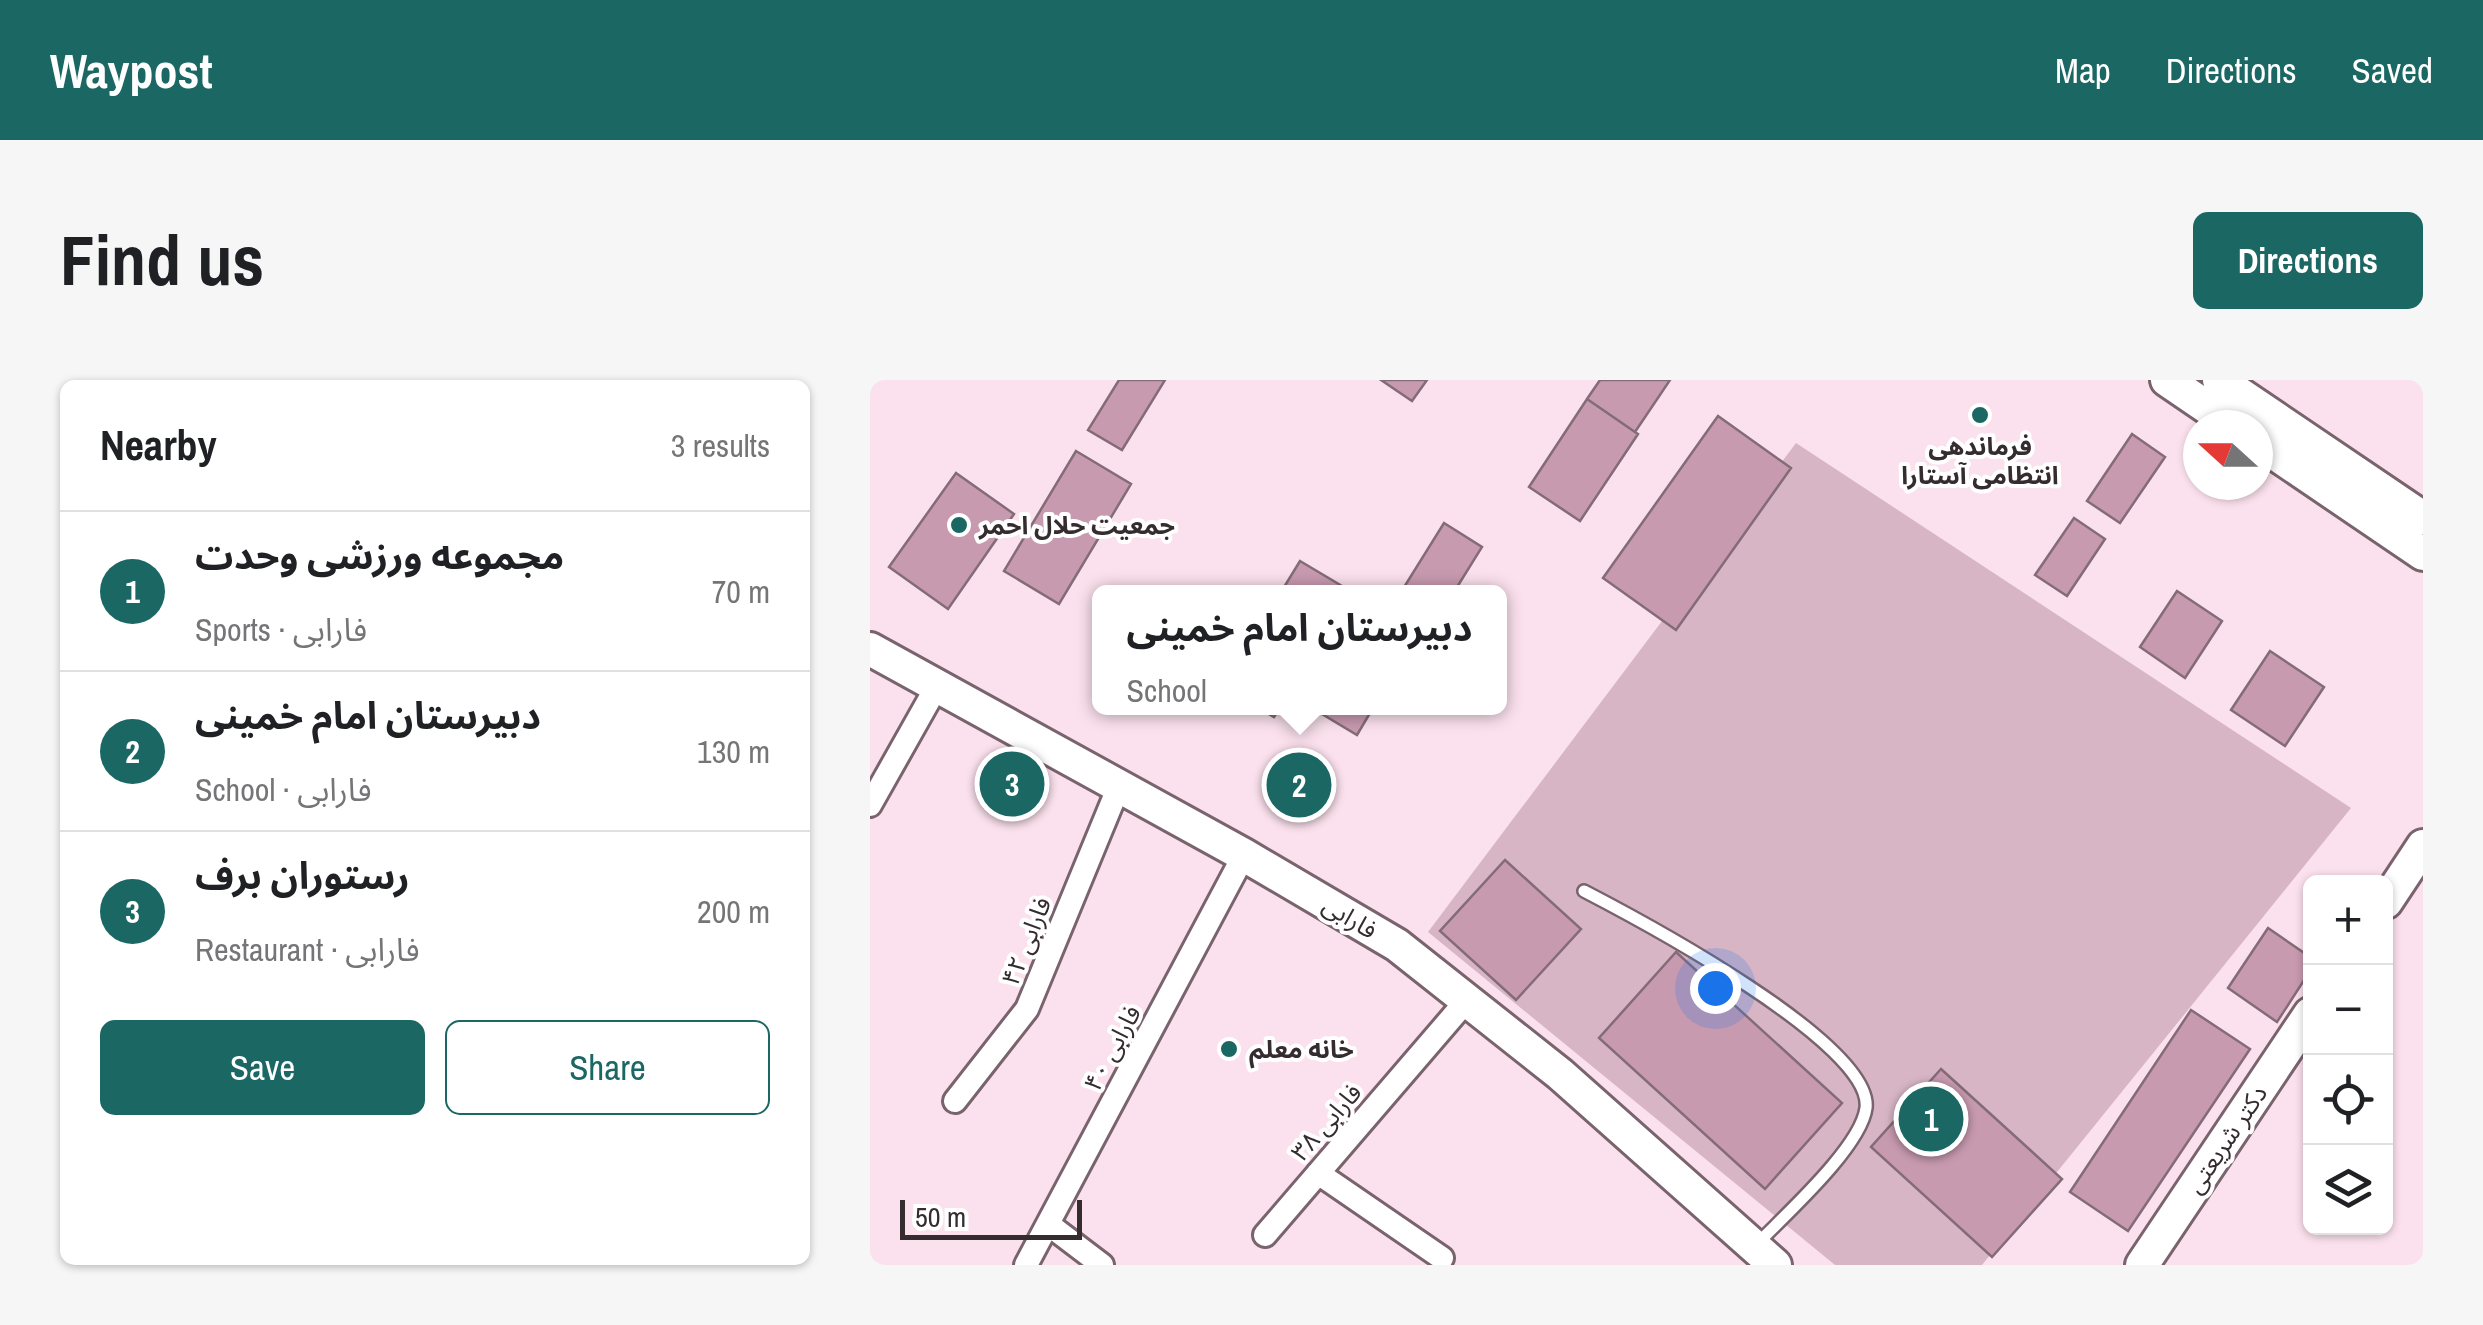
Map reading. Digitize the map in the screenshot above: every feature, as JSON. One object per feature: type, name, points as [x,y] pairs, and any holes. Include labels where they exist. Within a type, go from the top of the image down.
[{"type":"street","points":[[2167,380],[2211,410]]},
{"type":"street","points":[[2219,380],[2423,518]]},
{"type":"street","points":[[2273,452],[2423,554]]},
{"type":"street","name":"فارابی","points":[[870,649],[1244,855],[1397,945],[1560,1074],[1755,1259]]},
{"type":"street","points":[[870,804],[937,686]]},
{"type":"street","name":"فارابی ۴۲","points":[[955,1101],[1028,1009],[1119,786]]},
{"type":"street","points":[[2393,891],[2423,846]]},
{"type":"street","name":"فارابی ۴۰","points":[[1026,1265],[1244,855]]},
{"type":"street","name":"فارابی ۳۸","points":[[1265,1235],[1467,1000]]},
{"type":"street","name":"دکتر شریعتی","points":[[2142,1265],[2303,1024]]},
{"type":"street","points":[[1318,1173],[1442,1258]]},
{"type":"street","points":[[1048,1224],[1102,1265]]},
{"type":"lane","points":[[1584,891],[1657,929],[1760,994],[1838,1053],[1862,1084],[1866,1108],[1856,1134],[1755,1259]]},
{"type":"shaded area","points":[[1796,443],[2351,808],[1982,1265],[1835,1265],[1428,932]]},
{"type":"building","points":[[1119,380],[1165,380],[1122,450],[1088,430]]},
{"type":"building","points":[[1381,380],[1427,380],[1412,401]]},
{"type":"building","points":[[1600,380],[1670,380],[1635,432],[1587,399]]},
{"type":"building","points":[[1587,399],[1638,434],[1580,521],[1529,487]]},
{"type":"building","points":[[1718,416],[1791,468],[1676,630],[1603,578]]},
{"type":"building","points":[[2132,434],[2165,457],[2120,523],[2087,501]]},
{"type":"building","points":[[1076,451],[1131,484],[1059,604],[1004,571]]},
{"type":"building","points":[[956,473],[1014,514],[948,609],[889,567]]},
{"type":"building","points":[[2074,518],[2105,539],[2067,596],[2035,575]]},
{"type":"building","points":[[1444,523],[1482,547],[1458,585],[1405,585]]},
{"type":"building","points":[[1300,561],[1340,585],[1285,585]]},
{"type":"building","points":[[2177,591],[2222,621],[2185,678],[2140,647]]},
{"type":"building","points":[[2270,651],[2324,687],[2285,746],[2231,710]]},
{"type":"building","points":[[1324,715],[1369,715],[1357,735]]},
{"type":"building","points":[[1505,860],[1581,929],[1516,1000],[1440,931]]},
{"type":"building","points":[[2268,928],[2303,952],[2303,982],[2277,1022],[2228,988]]},
{"type":"building","points":[[1676,952],[1842,1103],[1765,1189],[1599,1038]]},
{"type":"building","points":[[2191,1010],[2250,1049],[2128,1231],[2070,1192]]},
{"type":"building","points":[[1941,1069],[2062,1179],[1992,1257],[1871,1147]]},
{"type":"place","name":"فرماندهی انتظامی آستارا","points":[[1980,415]]},
{"type":"place","name":"جمعیت حلال احمر","points":[[959,525]]},
{"type":"place","name":"رستوران برف","points":[[1012,784]]},
{"type":"place","name":"دبیرستان امام خمینی","points":[[1299,785]]},
{"type":"place","name":"خانه معلم","points":[[1229,1049]]},
{"type":"place","name":"مجموعه ورزشی وحدت","points":[[1931,1119]]}]
